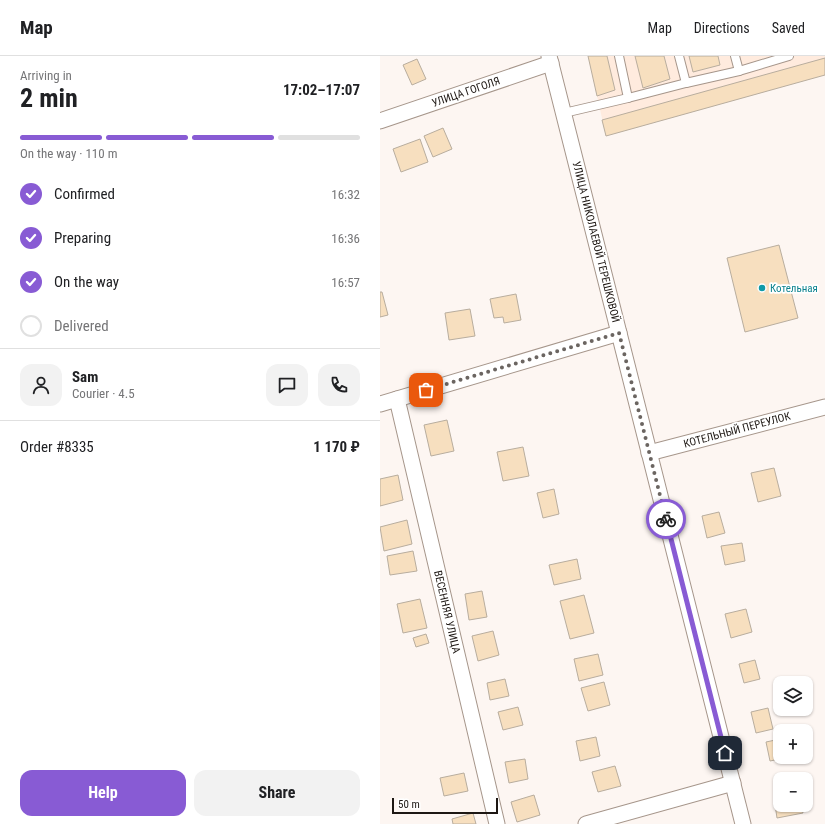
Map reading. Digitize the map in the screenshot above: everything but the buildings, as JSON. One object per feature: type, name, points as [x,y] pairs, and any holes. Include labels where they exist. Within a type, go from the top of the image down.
[{"type":"street","name":"УЛИЦА НИКОЛАЕВОЙ ТЕРЕШКОВОЙ","points":[[550,60],[743,824]]},
{"type":"street","name":"УЛИЦА ГОГОЛЯ","points":[[380,121],[550,60]]},
{"type":"street","points":[[380,404],[619,333]]},
{"type":"street","name":"ВЕСЕННЯЯ УЛИЦА","points":[[397,399],[497,824]]},
{"type":"street","name":"КОТЕЛЬНЫЙ ПЕРЕУЛОК","points":[[649,453],[825,407]]},
{"type":"street","points":[[586,824],[732,783]]},
{"type":"lane","points":[[619,56],[628,98]]},
{"type":"lane","points":[[679,56],[686,83]]},
{"type":"lane","points":[[735,56],[739,71]]},
{"type":"lane","points":[[564,113],[739,71],[789,56]]},
{"type":"shaded area","points":[[588,56],[825,56],[825,75],[606,136]]},
{"type":"way so far","points":[[426,390],[619,333],[666,519]]},
{"type":"place","name":"Котельная","points":[[762,288]]},
{"type":"route","points":[[666,519],[725,753]]}]
